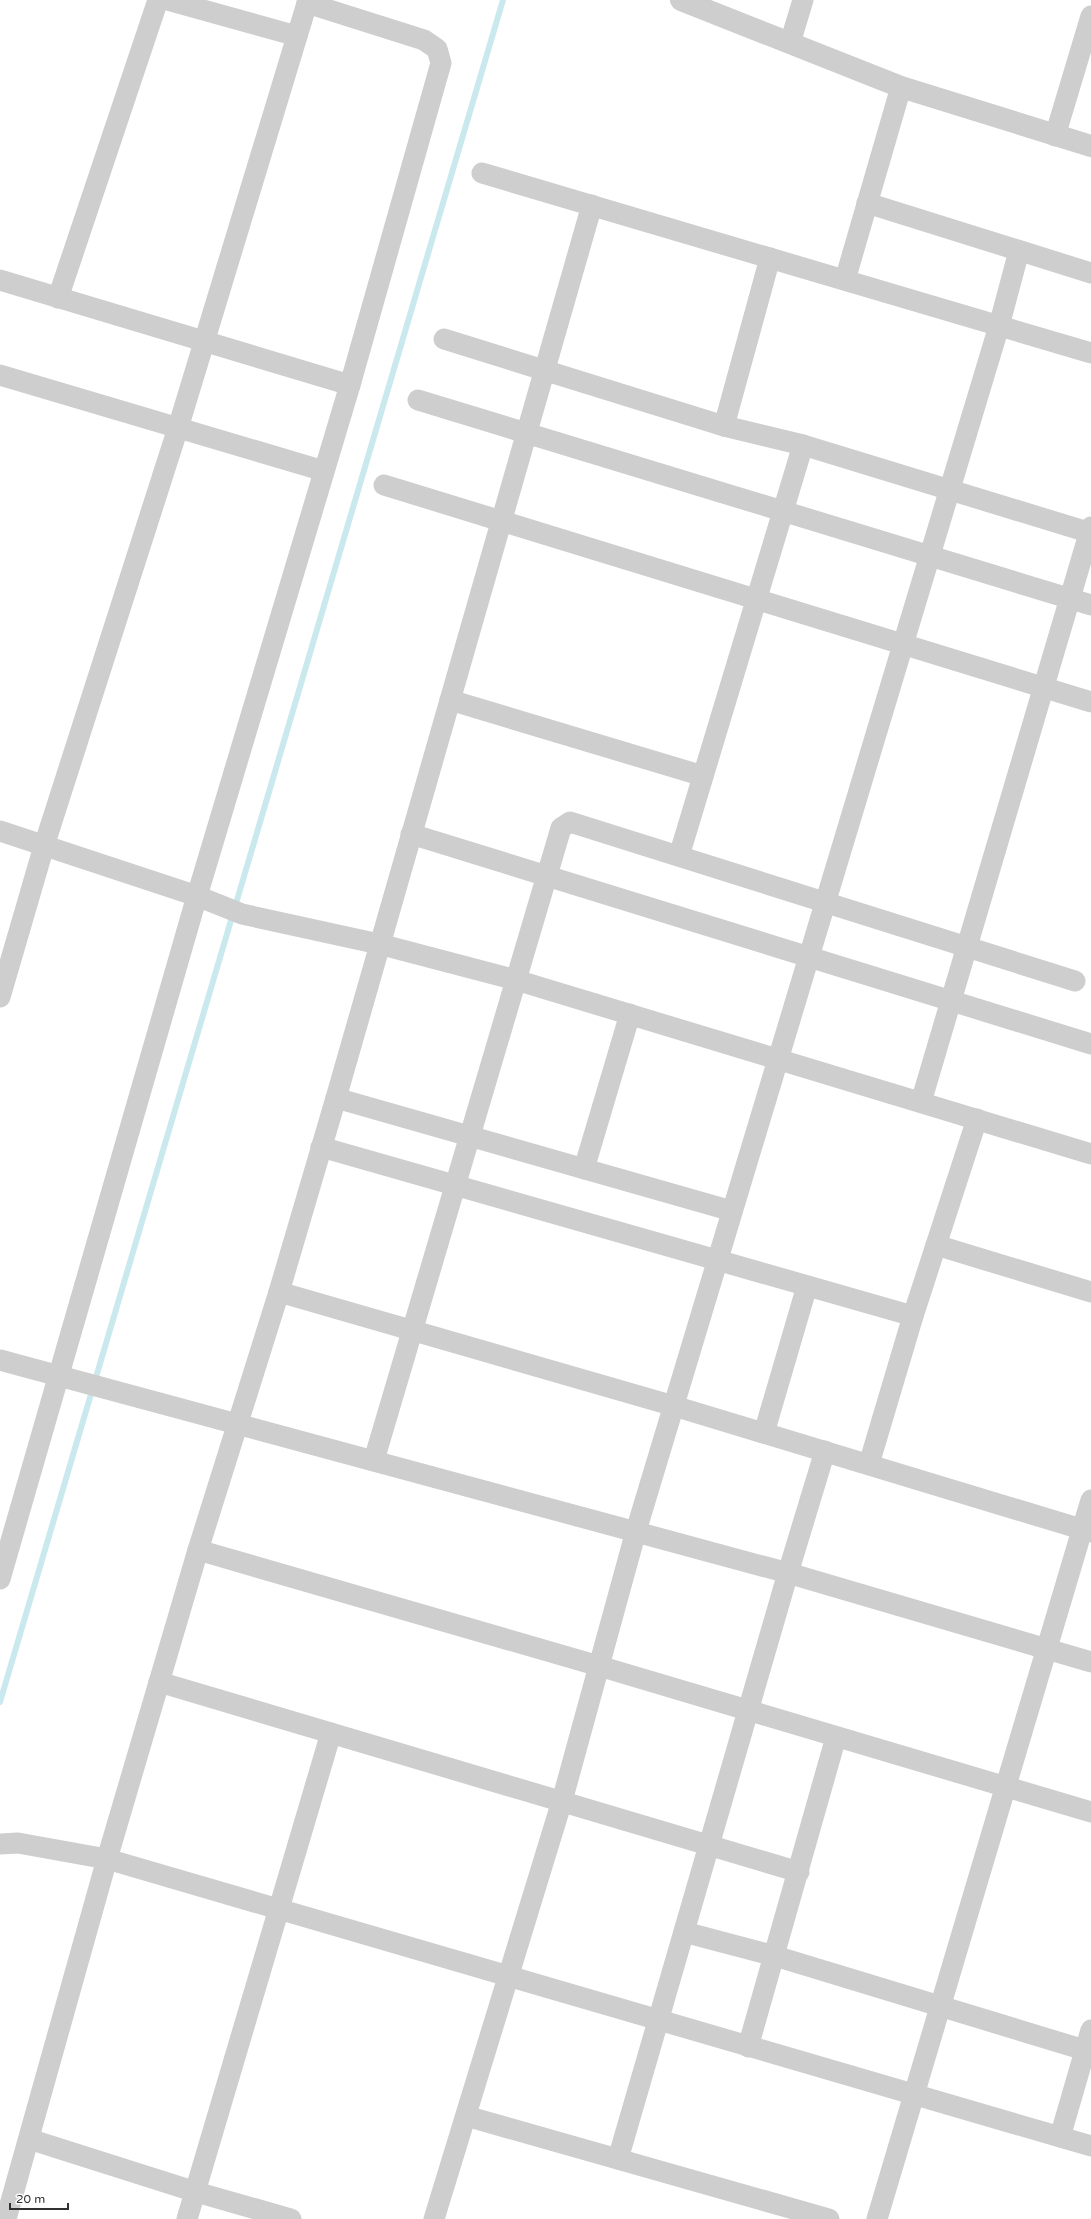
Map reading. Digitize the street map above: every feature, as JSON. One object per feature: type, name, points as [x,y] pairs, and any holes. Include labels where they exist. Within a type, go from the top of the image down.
[{"type":"street","points":[[58,298],[158,0]]},
{"type":"street","points":[[167,0],[297,36]]},
{"type":"street","points":[[681,0],[901,87],[1091,146]]},
{"type":"street","points":[[790,43],[803,0]]},
{"type":"street","points":[[0,997],[44,846],[178,428],[307,2],[424,40],[437,49],[441,63],[350,385],[198,896],[0,1579]]},
{"type":"street","points":[[1055,136],[1091,16]]},
{"type":"street","points":[[846,280],[901,87]]},
{"type":"street","points":[[482,173],[1091,353]]},
{"type":"street","points":[[868,203],[1091,273]]},
{"type":"street","points":[[6,2219],[107,1860],[159,1682],[198,1550],[279,1292],[336,1098],[379,944],[546,371],[592,205]]},
{"type":"street","points":[[434,2219],[562,1801],[636,1531],[999,326],[1019,251]]},
{"type":"street","points":[[724,426],[770,258]]},
{"type":"street","points":[[0,280],[350,385]]},
{"type":"street","points":[[444,339],[724,426],[803,445],[949,491],[1090,531],[921,1102]]},
{"type":"street","points":[[0,374],[324,471]]},
{"type":"street","points":[[418,400],[1091,605]]},
{"type":"street","points":[[679,856],[803,445]]},
{"type":"street","points":[[384,485],[1091,702]]},
{"type":"street","points":[[450,700],[703,776]]},
{"type":"street","points":[[374,1460],[561,828],[570,822],[1075,981]]},
{"type":"street","points":[[0,831],[198,896],[242,914],[379,944],[516,980],[1091,1154]]},
{"type":"street","points":[[411,834],[1091,1044]]},
{"type":"street","points":[[584,1169],[630,1014]]},
{"type":"street","points":[[336,1098],[732,1211]]},
{"type":"street","points":[[868,1464],[913,1316],[977,1119]]},
{"type":"street","points":[[321,1147],[913,1316]]},
{"type":"street","points":[[936,1245],[1091,1292]]},
{"type":"street","points":[[764,1433],[807,1286]]},
{"type":"street","points":[[279,1292],[674,1406],[1086,1531]]},
{"type":"street","points":[[0,1360],[788,1573],[1091,1662]]},
{"type":"street","points":[[618,2159],[788,1573],[825,1451]]},
{"type":"street","points":[[877,2219],[1046,1649],[1086,1531],[1091,1500]]},
{"type":"street","points":[[198,1550],[600,1666],[1091,1812]]},
{"type":"street","points":[[159,1682],[799,1872]]},
{"type":"street","points":[[188,2219],[331,1733]]},
{"type":"street","points":[[748,2047],[799,1872],[836,1737]]},
{"type":"street","points":[[0,1844],[18,1843],[107,1860],[1091,2146]]},
{"type":"street","points":[[684,1932],[775,1956],[941,2005],[1088,2051]]},
{"type":"street","points":[[1060,2137],[1088,2051],[1091,2030]]},
{"type":"street","points":[[466,2116],[829,2219]]},
{"type":"street","points":[[29,2139],[196,2192],[291,2219]]},
{"type":"waterway","points":[[0,1702],[503,0]]}]
